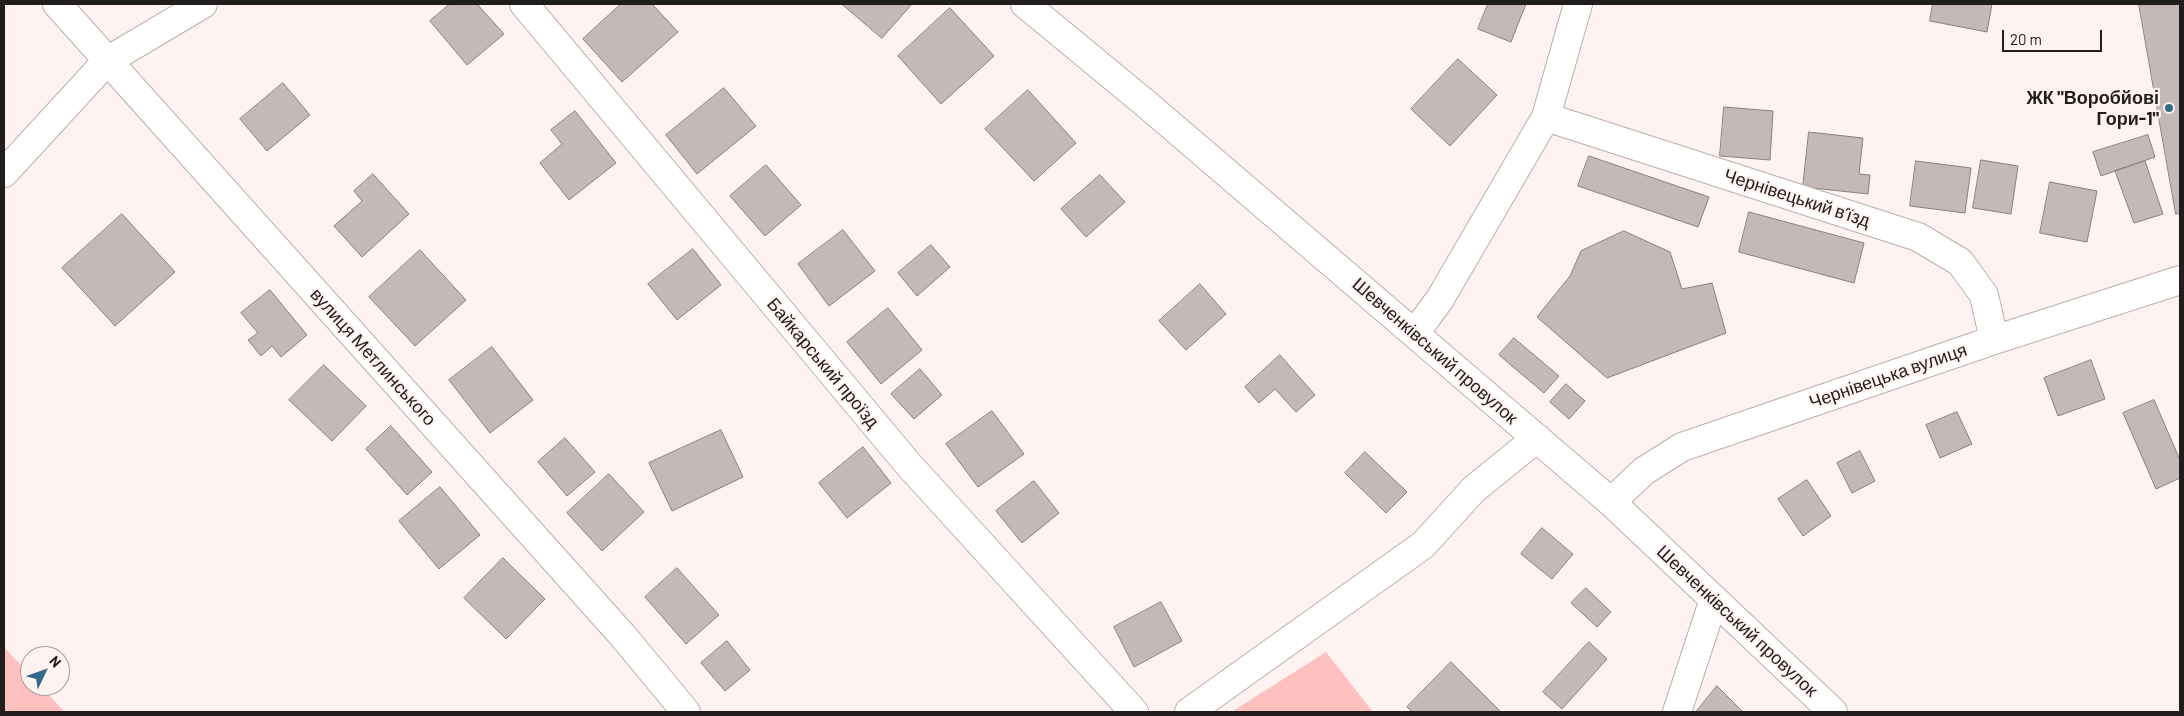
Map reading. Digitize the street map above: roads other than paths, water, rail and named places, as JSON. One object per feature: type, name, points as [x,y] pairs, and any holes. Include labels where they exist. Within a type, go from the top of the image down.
[{"type":"street","name":"вулиця Метлинського","points":[[57,4],[623,636],[686,712]]},
{"type":"street","points":[[4,173],[107,60],[203,4]]},
{"type":"street","name":"Байкарський проїзд","points":[[524,4],[908,464],[1134,712]]},
{"type":"street","name":"Шевченківський провулок","points":[[1025,4],[1146,102],[1611,502],[1833,712]]},
{"type":"street","points":[[1415,333],[1440,299],[1546,117],[1578,4]]},
{"type":"street","name":"Чернівецький вʼїзд","points":[[1546,117],[1918,237],[1960,262],[1984,295],[1994,340]]},
{"type":"street","name":"Чернівецька вулиця","points":[[1611,502],[1644,471],[1682,447],[1994,340],[2180,280]]},
{"type":"street","points":[[1189,712],[1423,545],[1474,489],[1537,438]]},
{"type":"street","points":[[1677,712],[1714,599]]},
{"type":"place","name":"ЖК \"Воробйові Гори-1\"","points":[[2169,108]]}]
